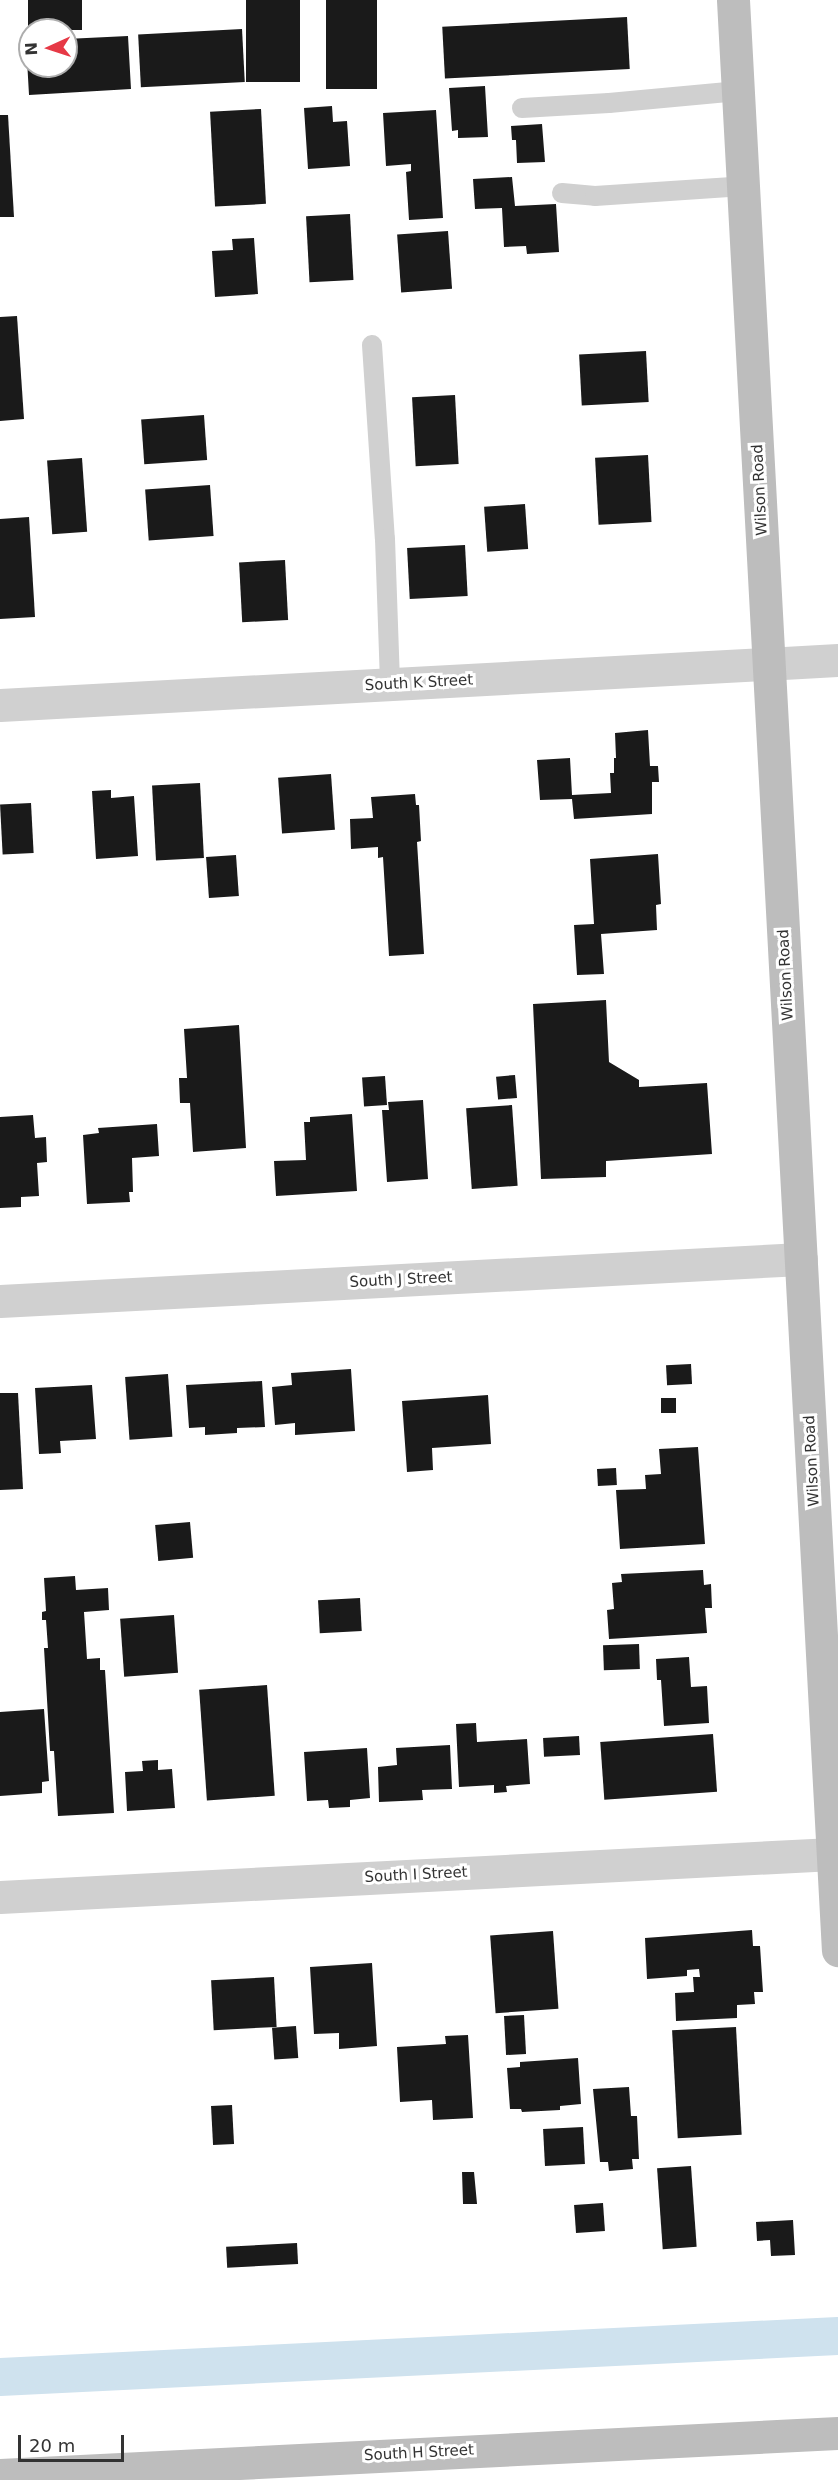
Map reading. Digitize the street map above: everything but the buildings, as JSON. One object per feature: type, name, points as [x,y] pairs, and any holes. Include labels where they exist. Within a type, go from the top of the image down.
[{"type":"street","name":"Wilson Road","points":[[733,0],[838,1950]]},
{"type":"street","name":"South K Street","points":[[0,705],[838,660]]},
{"type":"street","name":"South J Street","points":[[0,1301],[801,1259]]},
{"type":"street","name":"South I Street","points":[[0,1897],[833,1854]]},
{"type":"street","name":"South H Street","points":[[0,2475],[838,2433]]},
{"type":"lane","points":[[522,108],[609,104],[738,91]]},
{"type":"lane","points":[[562,193],[596,196],[744,186]]},
{"type":"lane","points":[[372,345],[385,539],[390,685]]},
{"type":"waterway","points":[[0,2377],[838,2336]]}]
